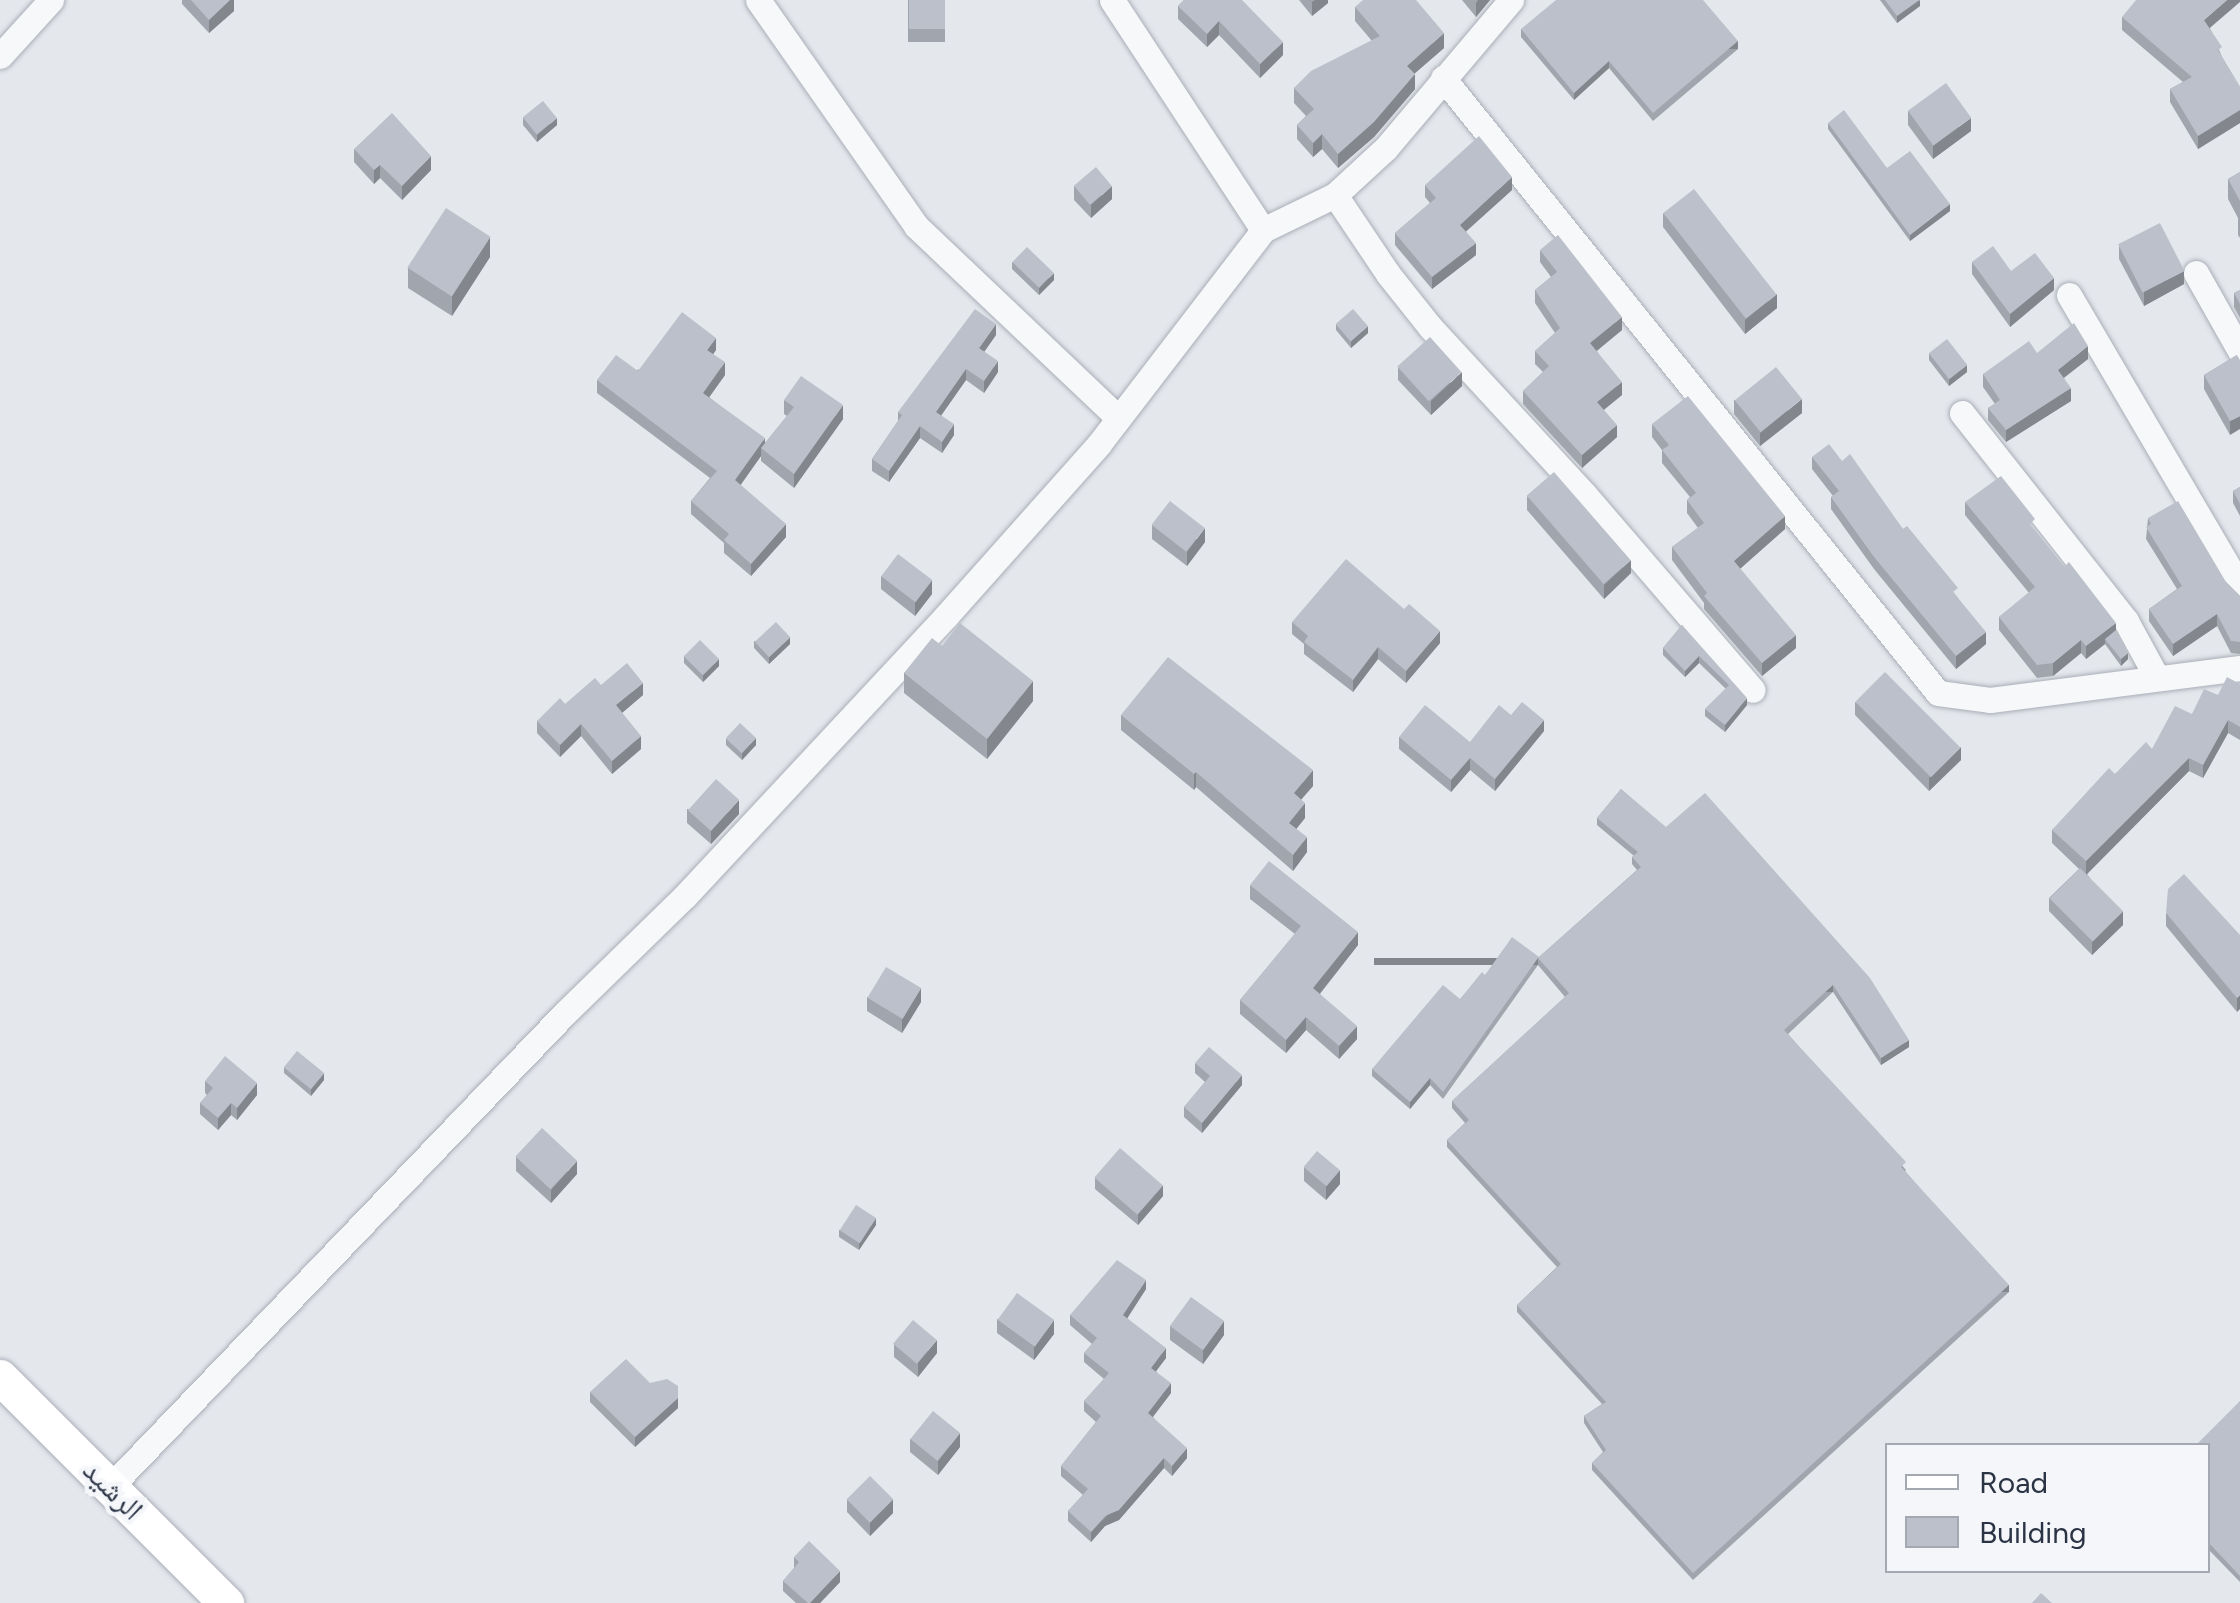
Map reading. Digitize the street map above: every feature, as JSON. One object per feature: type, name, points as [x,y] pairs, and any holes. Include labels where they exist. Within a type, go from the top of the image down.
[{"type":"main road","name":"الرشيد","points":[[0,1377],[226,1603]]},
{"type":"street","points":[[0,56],[51,0]]},
{"type":"street","points":[[758,0],[916,226],[1118,417]]},
{"type":"street","points":[[1112,0],[1263,230]]},
{"type":"street","points":[[110,1487],[552,1026],[685,896],[946,616],[1099,444],[1263,230],[1335,194],[1386,148],[1511,0]]},
{"type":"street","points":[[1443,78],[1938,693],[1956,699],[1990,700],[2240,668]]},
{"type":"street","points":[[1335,194],[1388,274],[1431,328],[1585,495],[1753,690]]},
{"type":"street","points":[[2196,272],[2240,351]]},
{"type":"street","points":[[2069,295],[2240,586]]},
{"type":"street","points":[[1962,412],[2126,621],[2156,676]]},
{"type":"building","points":[[191,0],[230,0],[209,20]]},
{"type":"building","points":[[909,0],[945,0],[945,29],[909,29]]},
{"type":"building","points":[[1184,0],[1242,0],[1283,42],[1260,64],[1219,21],[1207,34],[1178,6]]},
{"type":"building","points":[[1363,0],[1416,0],[1444,33],[1407,66],[1415,74],[1374,122],[1338,154],[1322,134],[1313,143],[1297,125],[1314,109],[1294,88],[1311,71],[1380,36],[1355,7]]},
{"type":"building","points":[[1556,0],[1703,0],[1738,41],[1653,113],[1609,61],[1574,93],[1521,29]]},
{"type":"building","points":[[1885,0],[1919,0],[1897,16]]},
{"type":"building","points":[[2136,0],[2227,0],[2204,20],[2222,47],[2218,50],[2240,87],[2240,110],[2198,136],[2170,89],[2192,77],[2122,17]]},
{"type":"building","points":[[1946,83],[1971,118],[1933,145],[1908,111]]},
{"type":"building","points":[[543,101],[557,118],[537,134],[523,117]]},
{"type":"building","points":[[1844,110],[1887,168],[1910,151],[1950,204],[1910,235],[1828,123]]},
{"type":"building","points":[[392,113],[431,156],[402,186],[380,165],[374,170],[354,149]]},
{"type":"building","points":[[1479,136],[1512,177],[1460,225],[1476,243],[1432,277],[1395,233],[1436,198],[1425,185]]},
{"type":"building","points":[[1096,167],[1112,186],[1090,205],[1074,186]]},
{"type":"building","points":[[2240,172],[2240,201],[2228,179]]},
{"type":"building","points":[[1694,189],[1776,295],[1746,319],[1663,213]]},
{"type":"building","points":[[446,208],[490,237],[452,296],[407,268]]},
{"type":"building","points":[[2160,223],[2185,271],[2143,292],[2118,244]]},
{"type":"building","points":[[1558,235],[1622,317],[1590,343],[1622,382],[1597,402],[1617,425],[1582,455],[1523,391],[1549,366],[1535,351],[1560,328],[1535,290],[1557,272],[1540,250]]},
{"type":"building","points":[[1993,246],[2011,271],[2035,253],[2054,278],[2010,314],[1972,262]]},
{"type":"building","points":[[1027,247],[1054,273],[1039,288],[1012,262]]},
{"type":"building","points":[[975,309],[996,324],[979,348],[998,361],[984,381],[966,369],[936,412],[954,424],[942,442],[920,426],[889,471],[872,459],[902,415],[898,412]]},
{"type":"building","points":[[1353,309],[1368,326],[1351,341],[1336,324]]},
{"type":"building","points":[[682,312],[716,338],[707,350],[725,362],[703,393],[765,438],[735,480],[786,524],[751,564],[724,540],[729,534],[691,501],[717,471],[597,380],[616,355],[638,371]]},
{"type":"building","points":[[2074,323],[2088,346],[2058,370],[2071,388],[2006,430],[1988,408],[2000,400],[1983,374],[2029,341],[2037,353]]},
{"type":"building","points":[[1430,337],[1461,372],[1429,401],[1397,366]]},
{"type":"building","points":[[1947,339],[1967,365],[1949,379],[1929,353]]},
{"type":"building","points":[[2237,355],[2240,416],[2230,421],[2204,375]]},
{"type":"building","points":[[1776,367],[1802,399],[1761,432],[1735,400]]},
{"type":"building","points":[[801,376],[843,405],[794,474],[761,448],[794,407],[784,400]]},
{"type":"building","points":[[1688,396],[1785,516],[1734,561],[1796,635],[1762,663],[1704,596],[1707,593],[1672,547],[1704,523],[1687,500],[1696,493],[1662,450],[1669,445],[1652,424]]},
{"type":"building","points":[[1829,444],[1842,461],[1850,454],[1903,529],[1907,526],[1958,588],[1953,592],[1986,632],[1956,656],[1874,557],[1831,497],[1839,491],[1812,457]]},
{"type":"building","points":[[1554,472],[1631,560],[1604,584],[1527,496]]},
{"type":"building","points":[[2001,476],[2035,519],[2030,524],[2064,567],[2069,562],[2116,623],[2086,646],[2081,640],[2053,663],[2037,665],[1999,617],[2035,587],[1965,502]]},
{"type":"building","points":[[1170,501],[1205,528],[1186,552],[1152,525]]},
{"type":"building","points":[[2178,501],[2226,582],[2240,596],[2240,642],[2231,641],[2217,614],[2173,644],[2149,609],[2182,586],[2146,527],[2151,524],[2148,518]]},
{"type":"building","points":[[898,554],[932,580],[915,602],[881,576]]},
{"type":"building","points":[[1346,559],[1404,609],[1409,604],[1440,631],[1406,671],[1378,647],[1353,680],[1304,642],[1308,636],[1292,622]]},
{"type":"building","points":[[776,622],[790,637],[769,657],[755,642]]},
{"type":"building","points":[[960,623],[1033,681],[987,739],[904,673],[932,638],[942,646]]},
{"type":"building","points":[[1682,625],[1747,698],[1725,725],[1705,709],[1729,685],[1699,656],[1685,671],[1663,648]]},
{"type":"building","points":[[2116,630],[2128,653],[2121,659],[2105,639]]},
{"type":"building","points":[[700,640],[719,659],[703,675],[684,656]]},
{"type":"building","points":[[1168,657],[1313,770],[1294,793],[1305,803],[1289,823],[1307,837],[1293,855],[1196,772],[1121,715]]},
{"type":"building","points":[[627,663],[643,683],[616,705],[641,736],[612,761],[581,724],[560,745],[537,721],[560,698],[565,704],[595,678],[601,685]]},
{"type":"building","points":[[1885,672],[1961,748],[1931,777],[1855,702]]},
{"type":"building","points":[[2227,677],[2240,684],[2240,727],[2228,720],[2203,765],[2189,758],[2086,861],[2052,830],[2109,768],[2115,774],[2146,742],[2152,749],[2175,706],[2192,714],[2204,689],[2218,695]]},
{"type":"building","points":[[1522,702],[1544,720],[1495,779],[1470,758],[1451,780],[1399,737],[1425,705],[1470,742],[1499,705],[1511,715]]},
{"type":"building","points":[[740,723],[756,738],[742,753],[726,738]]},
{"type":"building","points":[[716,779],[739,800],[711,831],[688,810]]},
{"type":"building","points":[[1621,789],[1666,827],[1705,793],[1870,978],[1909,1040],[1881,1058],[1833,985],[1784,1030],[1906,1162],[1901,1167],[2009,1285],[1693,1573],[1592,1463],[1606,1450],[1584,1416],[1606,1402],[1517,1305],[1561,1264],[1447,1140],[1469,1120],[1452,1101],[1569,993],[1538,958],[1443,1092],[1430,1078],[1410,1102],[1372,1069],[1443,985],[1460,999],[1482,972],[1485,975],[1512,937],[1539,957],[1641,867],[1632,857],[1638,852],[1597,818]]},
{"type":"building","points":[[1269,861],[1358,932],[1313,988],[1357,1026],[1339,1046],[1306,1017],[1286,1040],[1240,1000],[1301,926],[1250,885]]},
{"type":"building","points":[[2080,868],[2123,911],[2093,942],[2050,898]]},
{"type":"building","points":[[2184,874],[2240,935],[2237,998],[2166,913],[2168,889]]},
{"type":"building","points":[[886,967],[921,988],[903,1019],[867,998]]},
{"type":"building","points":[[1209,1047],[1242,1075],[1202,1123],[1184,1107],[1210,1076],[1195,1063]]},
{"type":"building","points":[[297,1051],[324,1073],[311,1089],[284,1067]]},
{"type":"building","points":[[225,1056],[257,1083],[237,1108],[231,1103],[218,1118],[200,1103],[213,1088],[205,1081]]},
{"type":"building","points":[[542,1128],[577,1161],[551,1189],[515,1157]]},
{"type":"building","points":[[1120,1148],[1163,1185],[1137,1215],[1094,1177]]},
{"type":"building","points":[[1317,1151],[1340,1170],[1326,1186],[1304,1167]]},
{"type":"building","points":[[856,1205],[876,1218],[860,1243],[840,1230]]},
{"type":"building","points":[[1117,1260],[1146,1280],[1123,1315],[1166,1348],[1151,1368],[1171,1383],[1148,1413],[1187,1448],[1172,1466],[1164,1458],[1119,1510],[1105,1516],[1091,1532],[1068,1511],[1088,1489],[1061,1466],[1101,1416],[1084,1401],[1109,1373],[1084,1353],[1097,1338],[1070,1315]]},
{"type":"building","points":[[1017,1293],[1054,1320],[1035,1347],[998,1320]]},
{"type":"building","points":[[1191,1297],[1224,1321],[1203,1350],[1170,1326]]},
{"type":"building","points":[[913,1320],[937,1340],[917,1364],[893,1344]]},
{"type":"building","points":[[626,1359],[650,1383],[667,1379],[678,1386],[678,1398],[635,1437],[590,1392]]},
{"type":"building","points":[[2240,1401],[2240,1576],[2210,1544],[2210,1443],[2198,1443]]},
{"type":"building","points":[[933,1411],[960,1433],[938,1461],[910,1439]]},
{"type":"building","points":[[870,1476],[893,1499],[870,1523],[847,1499]]},
{"type":"building","points":[[809,1541],[840,1571],[808,1603],[783,1581],[799,1562],[794,1557]]},
{"type":"building","points":[[2041,1593],[2052,1603],[2032,1603]]}]
